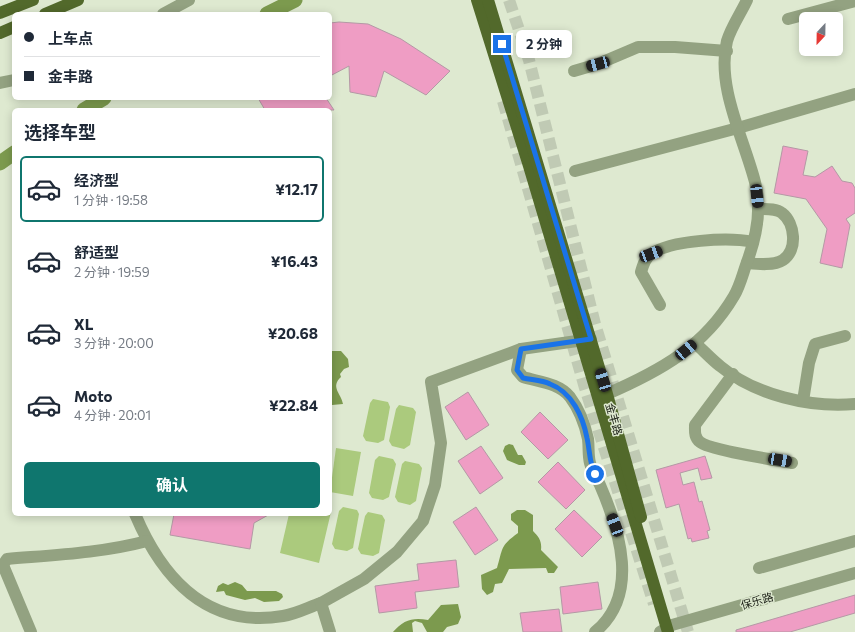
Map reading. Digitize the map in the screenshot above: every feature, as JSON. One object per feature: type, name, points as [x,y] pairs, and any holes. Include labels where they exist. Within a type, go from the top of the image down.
[{"type":"main road","points":[[0,13],[33,0]]},
{"type":"main road","points":[[50,12],[78,0]]},
{"type":"main road","points":[[477,0],[586,339],[668,630]]},
{"type":"main road","name":"金丰路","points":[[488,0],[586,339],[607,394],[668,630]]},
{"type":"main road","points":[[0,33],[12,28]]},
{"type":"street","points":[[167,12],[189,0]]},
{"type":"street","points":[[607,394],[639,380],[678,358],[712,328],[735,295],[747,263],[753,242],[758,209],[756,183],[738,128],[725,79],[728,41],[742,2]]},
{"type":"street","points":[[788,19],[855,2]]},
{"type":"street","points":[[574,71],[598,64],[638,47],[675,47],[727,51]]},
{"type":"street","points":[[0,83],[12,80]]},
{"type":"street","points":[[575,171],[738,128],[855,94]]},
{"type":"street","points":[[747,263],[765,264],[783,260],[791,249],[794,236],[790,225],[782,213],[771,209],[758,209]]},
{"type":"street","points":[[660,305],[641,272],[643,262],[651,254],[681,243],[712,240],[753,242]]},
{"type":"street","points":[[802,401],[809,363],[815,344],[845,336]]},
{"type":"street","points":[[136,516],[147,541],[180,585],[198,600],[223,613],[254,618],[284,616],[321,603],[364,579],[397,552],[423,521],[435,485],[441,443],[431,382],[521,349],[586,339]]},
{"type":"street","points":[[695,343],[720,366],[752,386],[802,401],[836,406],[855,404]]},
{"type":"street","points":[[521,349],[517,370],[523,378],[550,384],[569,396],[579,413],[587,438],[590,463],[615,525],[623,578],[618,603],[605,624],[595,632]]},
{"type":"street","points":[[733,374],[695,425],[694,434],[700,442],[712,448],[792,462]]},
{"type":"street","points":[[31,632],[3,565],[7,559],[126,547],[147,541]]},
{"type":"street","points":[[759,568],[855,541]]},
{"type":"street","name":"保乐路","points":[[668,630],[855,573]]},
{"type":"street","points":[[321,603],[330,632]]},
{"type":"shaded area","points":[[332,351],[341,351],[348,359],[349,367],[344,369],[340,374],[341,377],[336,384],[343,404],[332,405]]},
{"type":"shaded area","points":[[373,399],[388,402],[390,407],[384,440],[378,443],[366,441],[363,436],[370,403]]},
{"type":"shaded area","points":[[399,405],[413,408],[416,412],[410,445],[404,449],[392,446],[389,441],[396,409]]},
{"type":"shaded area","points":[[509,444],[513,445],[518,455],[522,455],[526,462],[525,465],[519,465],[507,460],[503,451],[505,446]]},
{"type":"shaded area","points":[[336,448],[361,452],[353,496],[332,492],[332,477]]},
{"type":"shaded area","points":[[379,456],[393,459],[396,464],[389,497],[383,500],[372,498],[369,493],[375,460]]},
{"type":"shaded area","points":[[405,461],[419,464],[422,468],[416,501],[410,505],[398,502],[395,497],[402,464]]},
{"type":"shaded area","points":[[343,507],[357,510],[359,514],[353,548],[347,551],[335,549],[332,544],[339,511]]},
{"type":"shaded area","points":[[517,510],[525,510],[533,515],[533,531],[540,539],[541,550],[558,567],[554,573],[548,573],[546,568],[509,569],[502,583],[495,584],[493,592],[487,595],[482,589],[481,575],[497,568],[503,548],[508,541],[518,533],[518,526],[511,520],[511,514]]},
{"type":"shaded area","points":[[368,512],[382,515],[385,520],[379,553],[373,556],[361,554],[358,549],[365,516]]},
{"type":"shaded area","points":[[289,516],[330,516],[319,563],[280,553]]},
{"type":"shaded area","points":[[235,582],[242,585],[247,591],[276,591],[282,594],[283,597],[279,601],[264,602],[255,598],[245,600],[226,595],[224,591],[216,592],[218,586],[223,583],[228,585]]},
{"type":"shaded area","points":[[458,604],[461,617],[458,624],[447,627],[443,632],[427,632],[422,623],[415,621],[412,623],[413,632],[393,632],[409,620],[428,620],[441,605]]},
{"type":"building","points":[[332,23],[368,24],[401,39],[450,71],[426,95],[384,71],[376,97],[350,92],[349,66],[332,75]]},
{"type":"building","points":[[259,100],[327,100],[334,110],[332,110],[332,108],[264,108]]},
{"type":"building","points":[[783,146],[808,151],[803,175],[815,177],[832,166],[842,181],[852,183],[855,188],[855,213],[846,219],[850,225],[842,268],[820,263],[827,229],[806,199],[774,193]]},
{"type":"building","points":[[468,392],[489,425],[466,440],[445,407]]},
{"type":"building","points":[[540,412],[568,440],[548,459],[521,432]]},
{"type":"building","points":[[481,446],[503,478],[480,494],[458,461]]},
{"type":"building","points":[[705,456],[712,478],[701,480],[698,468],[680,473],[683,485],[694,482],[699,502],[702,501],[710,530],[707,531],[709,538],[692,542],[691,538],[688,539],[679,504],[666,508],[656,470]]},
{"type":"building","points":[[558,462],[585,490],[566,509],[538,482]]},
{"type":"building","points":[[476,507],[498,540],[475,555],[453,522]]},
{"type":"building","points":[[574,510],[602,537],[582,557],[555,529]]},
{"type":"building","points":[[174,516],[266,516],[254,523],[250,549],[170,535]]},
{"type":"building","points":[[456,560],[459,587],[415,592],[417,608],[379,613],[375,586],[419,580],[417,564]]},
{"type":"building","points":[[598,582],[602,609],[563,614],[560,587]]},
{"type":"building","points":[[855,595],[855,613],[790,632],[736,632],[736,630]]},
{"type":"building","points":[[559,609],[562,632],[523,632],[520,613]]},
{"type":"waterway","points":[[271,12],[295,0]]},
{"type":"waterway","points":[[87,108],[101,100]]},
{"type":"waterway","points":[[0,163],[12,154]]},
{"type":"tunnel","points":[[509,0],[529,60],[595,324],[688,632]]},
{"type":"tunnel","points":[[503,101],[585,388],[654,604]]},
{"type":"route","points":[[502,44],[591,339],[521,349],[517,370],[523,378],[550,384],[569,396],[579,413],[587,438],[590,463],[595,474]]}]
